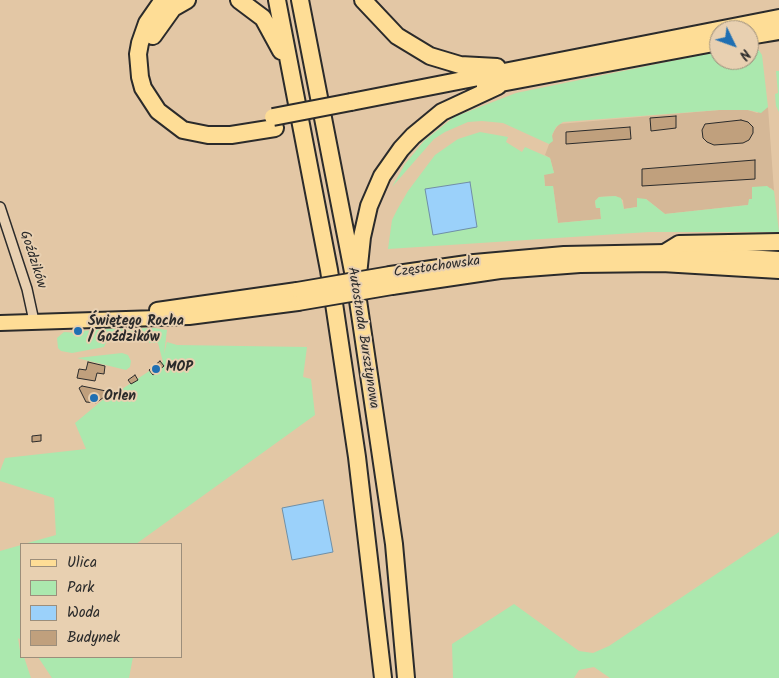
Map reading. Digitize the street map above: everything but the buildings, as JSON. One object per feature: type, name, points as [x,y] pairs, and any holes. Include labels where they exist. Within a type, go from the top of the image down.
[{"type":"highway","points":[[164,0],[147,23],[140,43],[138,54],[139,71],[144,88],[158,111],[183,130],[208,135],[231,135],[274,123],[352,107],[522,67],[779,18]]},
{"type":"highway","points":[[187,0],[173,8],[150,42],[151,78],[165,103],[181,118],[201,124],[274,123]]},
{"type":"highway","points":[[239,0],[258,12],[270,28],[293,78]]},
{"type":"highway","name":"Autostrada Bursztynowa","points":[[277,0],[329,270],[357,457],[383,678]]},
{"type":"highway","name":"Autostrada Bursztynowa","points":[[300,0],[356,287],[394,544],[406,678]]},
{"type":"highway","points":[[363,0],[397,36],[435,58],[469,66],[522,67]]},
{"type":"highway","points":[[759,34],[779,31]]},
{"type":"highway","points":[[352,107],[509,82],[709,44]]},
{"type":"highway","points":[[356,287],[362,237],[369,206],[382,176],[401,150],[413,136],[442,112],[509,82]]},
{"type":"highway","points":[[664,252],[679,244],[779,242]]},
{"type":"main road","name":"Częstochowska","points":[[0,323],[97,319],[297,296],[507,258],[564,254],[664,252],[779,259]]},
{"type":"main road","name":"Częstochowska","points":[[391,280],[580,265],[662,264],[779,271]]},
{"type":"street","name":"Goździków","points":[[0,207],[27,289],[34,321]]},
{"type":"shaded area","points":[[768,107],[774,191],[771,188],[752,199],[748,205],[665,214],[646,199],[637,207],[624,209],[623,200],[615,196],[599,197],[595,201],[596,208],[600,208],[601,219],[558,223],[553,186],[545,187],[544,174],[554,173],[550,158],[545,155],[554,131],[559,124],[719,110],[748,110],[757,113]]},
{"type":"green space","points":[[759,50],[762,55],[768,107],[761,113],[748,110],[719,110],[563,122],[556,127],[552,135],[553,141],[549,144],[503,123],[468,122],[434,139],[392,187],[405,164],[424,141],[454,117],[516,93],[709,54],[709,70],[759,70]]},
{"type":"green space","points":[[776,71],[779,71],[779,112],[776,106],[775,94],[778,93]]},
{"type":"green space","points":[[480,132],[508,137],[506,142],[522,152],[525,147],[550,158],[554,173],[544,175],[545,186],[553,186],[558,223],[601,219],[600,208],[596,208],[595,201],[599,197],[615,196],[621,198],[624,209],[637,207],[637,198],[646,199],[665,214],[748,205],[749,199],[752,199],[752,187],[767,186],[774,191],[779,232],[649,232],[388,249],[392,220],[408,191],[435,155],[458,139]],"holes":[[[470,182],[477,227],[425,189]]]},
{"type":"green space","points":[[154,328],[167,330],[164,354],[167,342],[177,345],[307,347],[303,377],[311,379],[315,415],[137,543],[28,543],[56,535],[54,498],[0,481],[0,471],[5,458],[86,449],[75,423],[111,393],[113,395],[163,362],[158,343],[149,343],[148,336],[108,338],[104,347],[72,353],[61,351],[58,348],[57,338],[64,332],[78,333],[81,331]]},
{"type":"green space","points":[[122,353],[128,355],[131,361],[130,367],[126,370],[77,358]]},
{"type":"green space","points":[[779,532],[779,678],[610,678],[594,667],[579,670],[574,678],[453,678],[452,644],[514,604],[579,651],[593,653],[609,646]]},
{"type":"green space","points":[[20,545],[20,639],[18,638],[20,658],[24,658],[31,678],[0,678],[0,551]]},
{"type":"green space","points":[[39,658],[133,658],[129,678],[52,678]]},
{"type":"water","points":[[470,182],[477,227],[433,235],[425,189]]},
{"type":"water","points":[[323,500],[333,552],[292,560],[282,508]]},
{"type":"place","name":"Świętego Rocha / Goździków","points":[[78,331]]},
{"type":"place","name":"MOP","points":[[156,369]]},
{"type":"place","name":"Orlen","points":[[94,398]]}]
